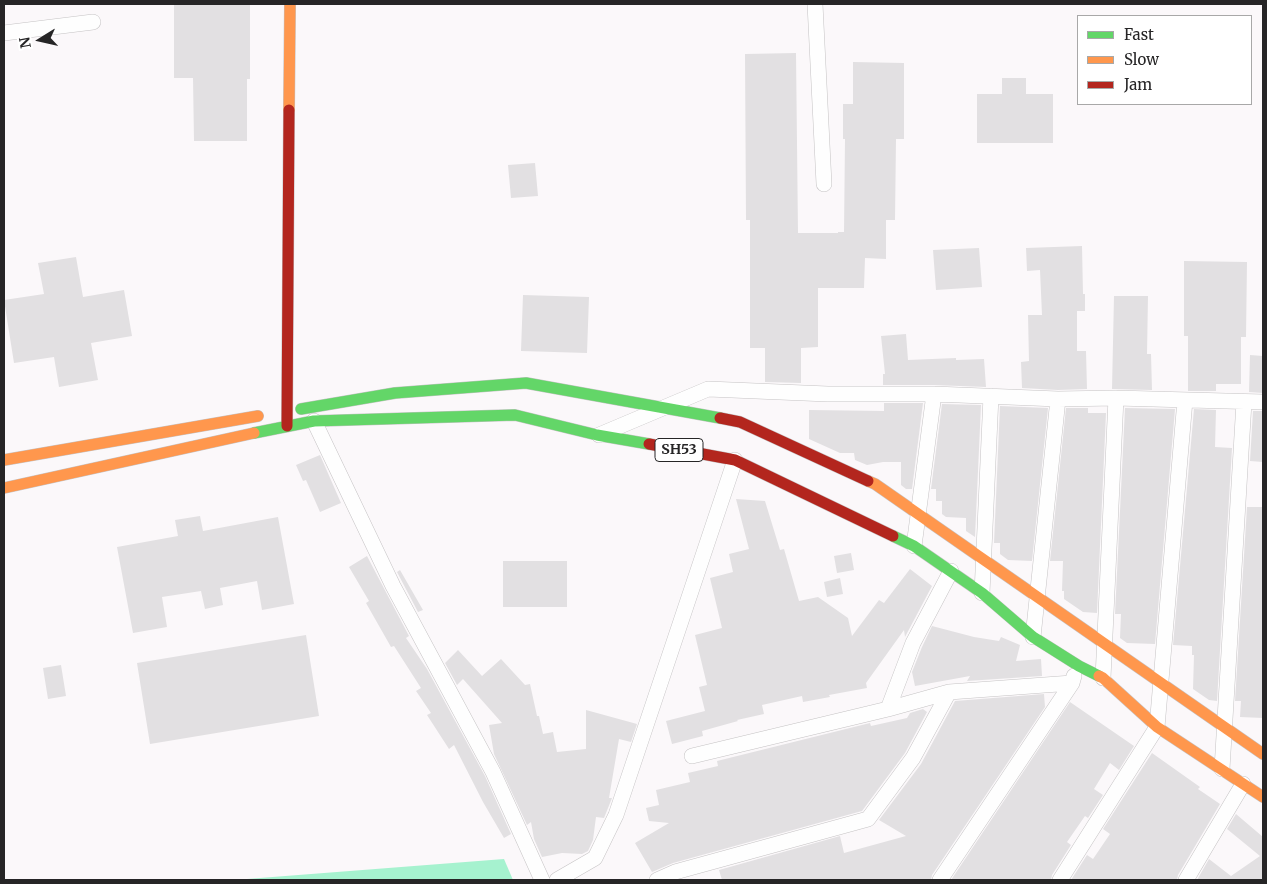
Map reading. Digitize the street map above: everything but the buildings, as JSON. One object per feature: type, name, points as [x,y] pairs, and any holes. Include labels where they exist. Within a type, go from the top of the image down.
[{"type":"main road","points":[[287,426],[277,413],[290,4]]},
{"type":"main road","points":[[4,460],[395,393],[526,383],[740,422],[875,484],[1263,754]]},
{"type":"main road","name":"SH53","points":[[4,488],[314,421],[515,415],[597,435],[735,460],[914,546],[982,593],[1032,638],[1103,678],[1157,727],[1263,797]]},
{"type":"street","points":[[815,4],[824,184]]},
{"type":"street","points":[[4,33],[93,22]]},
{"type":"street","points":[[597,435],[708,390],[1263,402]]},
{"type":"street","points":[[914,546],[934,394]]},
{"type":"street","points":[[982,593],[991,396]]},
{"type":"street","points":[[1103,678],[1116,398]]},
{"type":"street","points":[[1032,638],[1058,399]]},
{"type":"street","points":[[1060,880],[1157,727],[1185,400]]},
{"type":"street","points":[[1222,769],[1244,402]]},
{"type":"street","points":[[314,421],[393,586],[492,772],[542,880]]},
{"type":"street","points":[[557,880],[595,858],[616,815],[735,460]]},
{"type":"street","points":[[888,708],[913,642],[951,571]]},
{"type":"street","points":[[940,880],[1072,683],[1079,666]]},
{"type":"street","points":[[692,756],[949,692],[1072,683]]},
{"type":"street","points":[[658,880],[868,819],[913,758],[949,692]]},
{"type":"street","points":[[1186,880],[1243,784]]},
{"type":"shaded area","points":[[504,859],[513,880],[234,880]]},
{"type":"traffic: fast","points":[[301,409],[395,393],[526,383],[720,418]]},
{"type":"traffic: fast","points":[[254,433],[314,421],[515,415],[597,435],[649,444]]},
{"type":"traffic: fast","points":[[893,536],[914,546],[982,593],[1033,637],[1079,666],[1099,676]]},
{"type":"traffic: slow","points":[[289,110],[290,4]]},
{"type":"traffic: slow","points":[[4,460],[258,416]]},
{"type":"traffic: slow","points":[[4,488],[254,433]]},
{"type":"traffic: slow","points":[[868,481],[875,484],[1263,754]]},
{"type":"traffic: slow","points":[[1099,676],[1157,727],[1263,797]]},
{"type":"traffic: jam","points":[[287,426],[289,110]]},
{"type":"traffic: jam","points":[[720,418],[740,422],[868,481]]},
{"type":"traffic: jam","points":[[649,444],[735,460],[893,536]]}]
